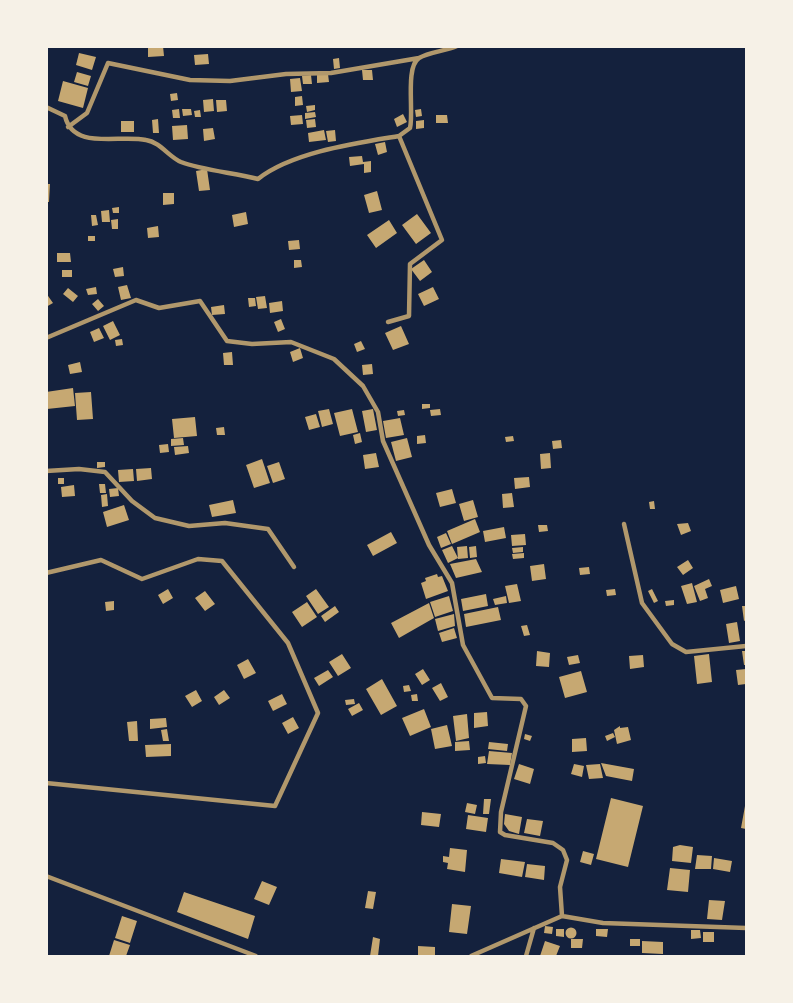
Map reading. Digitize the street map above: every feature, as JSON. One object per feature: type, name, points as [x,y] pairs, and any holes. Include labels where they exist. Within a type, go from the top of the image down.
[{"type":"street","points":[[68,127],[87,113],[108,63],[190,80],[230,81],[286,74],[331,73],[419,58],[457,46]]},
{"type":"street","points":[[46,107],[65,116],[68,127],[75,134],[112,140],[147,140],[179,161],[258,179],[284,162],[351,144],[399,136],[410,128],[411,77],[413,65],[419,58]]},
{"type":"street","points":[[388,322],[409,316],[410,264],[442,240],[399,136]]},
{"type":"street","points":[[46,338],[136,300],[159,309],[200,301],[227,341],[252,344],[291,342],[334,359],[363,386],[378,412],[383,441],[429,545],[452,583],[464,645],[492,698],[521,699],[526,706],[501,813],[500,832],[505,835],[553,843],[563,850],[567,860],[560,887],[562,916]]},
{"type":"street","points":[[46,471],[79,469],[105,472],[132,501],[155,518],[189,526],[225,523],[268,529],[294,567]]},
{"type":"street","points":[[624,524],[642,603],[672,644],[686,652],[747,646]]},
{"type":"street","points":[[46,573],[101,560],[142,579],[198,559],[222,561],[288,643],[318,713],[275,806],[46,783]]},
{"type":"street","points":[[46,876],[256,957]]},
{"type":"street","points":[[471,957],[562,916],[603,923],[747,928]]},
{"type":"street","points":[[526,957],[534,928]]},
{"type":"lane","points":[[589,957],[609,957]]},
{"type":"building","points":[[148,46],[163,46],[164,56],[148,57]]},
{"type":"building","points":[[79,53],[96,57],[92,70],[76,65]]},
{"type":"building","points":[[208,54],[209,64],[195,65],[194,55]]},
{"type":"building","points":[[339,58],[340,68],[334,69],[333,59]]},
{"type":"building","points":[[362,70],[372,70],[373,80],[363,80]]},
{"type":"building","points":[[77,72],[91,76],[88,86],[74,82]]},
{"type":"building","points":[[328,74],[329,82],[317,83],[317,75]]},
{"type":"building","points":[[311,75],[312,84],[303,84],[302,76]]},
{"type":"building","points":[[300,78],[302,91],[291,92],[290,79]]},
{"type":"building","points":[[63,81],[88,88],[83,108],[58,101]]},
{"type":"building","points":[[177,93],[178,100],[171,101],[170,94]]},
{"type":"building","points":[[302,96],[303,105],[295,106],[295,97]]},
{"type":"building","points":[[213,99],[214,111],[204,112],[203,100]]},
{"type":"building","points":[[216,100],[226,100],[227,111],[217,112]]},
{"type":"building","points":[[315,105],[315,110],[307,112],[306,106]]},
{"type":"building","points":[[179,109],[180,118],[173,118],[172,110]]},
{"type":"building","points":[[182,109],[191,109],[192,115],[183,116]]},
{"type":"building","points":[[421,109],[422,116],[416,117],[415,110]]},
{"type":"building","points":[[200,110],[201,117],[195,117],[194,111]]},
{"type":"building","points":[[315,112],[316,117],[305,119],[305,113]]},
{"type":"building","points":[[403,114],[407,122],[397,127],[394,119]]},
{"type":"building","points":[[302,115],[303,124],[291,125],[290,116]]},
{"type":"building","points":[[436,115],[447,115],[448,123],[436,123]]},
{"type":"building","points":[[158,119],[159,133],[153,133],[152,120]]},
{"type":"building","points":[[315,119],[316,127],[307,128],[306,120]]},
{"type":"building","points":[[424,120],[424,128],[416,129],[416,121]]},
{"type":"building","points":[[121,121],[134,121],[134,132],[121,132]]},
{"type":"building","points":[[187,125],[188,139],[173,140],[172,126]]},
{"type":"building","points":[[213,128],[215,139],[204,141],[203,129]]},
{"type":"building","points":[[324,130],[326,140],[309,142],[308,133]]},
{"type":"building","points":[[335,130],[336,141],[328,142],[326,131]]},
{"type":"building","points":[[385,142],[387,152],[378,155],[375,144]]},
{"type":"building","points":[[362,156],[363,162],[371,161],[371,172],[364,173],[364,164],[350,166],[349,157]]},
{"type":"building","points":[[207,169],[210,190],[199,191],[196,171]]},
{"type":"building","points":[[46,184],[50,184],[49,202],[46,202]]},
{"type":"building","points":[[377,191],[382,210],[369,213],[364,195]]},
{"type":"building","points":[[163,193],[174,193],[174,204],[163,205]]},
{"type":"building","points":[[119,207],[119,213],[113,213],[112,208]]},
{"type":"building","points":[[109,210],[110,222],[102,222],[101,211]]},
{"type":"building","points":[[246,212],[248,224],[234,227],[232,215]]},
{"type":"building","points":[[417,214],[431,233],[416,244],[402,225]]},
{"type":"building","points":[[91,215],[96,215],[98,225],[92,226]]},
{"type":"building","points":[[118,219],[118,229],[112,229],[111,220]]},
{"type":"building","points":[[389,220],[397,233],[376,248],[367,235]]},
{"type":"building","points":[[158,226],[159,237],[148,238],[147,228]]},
{"type":"building","points":[[88,236],[95,236],[95,241],[88,241]]},
{"type":"building","points":[[299,240],[300,249],[289,250],[288,241]]},
{"type":"building","points":[[57,253],[70,253],[71,262],[57,262]]},
{"type":"building","points":[[294,260],[301,260],[302,267],[294,268]]},
{"type":"building","points":[[424,260],[432,272],[420,281],[411,269]]},
{"type":"building","points":[[123,267],[124,276],[115,277],[113,269]]},
{"type":"building","points":[[62,270],[72,270],[72,277],[62,277]]},
{"type":"building","points":[[127,285],[131,298],[121,300],[118,287]]},
{"type":"building","points":[[96,287],[97,294],[88,295],[86,289]]},
{"type":"building","points":[[433,287],[439,299],[424,306],[418,294]]},
{"type":"building","points":[[68,288],[78,296],[73,302],[63,294]]},
{"type":"building","points":[[46,293],[53,303],[46,307]]},
{"type":"building","points":[[265,296],[267,308],[258,309],[256,297]]},
{"type":"building","points":[[248,298],[255,298],[256,306],[249,307]]},
{"type":"building","points":[[98,299],[104,306],[98,311],[92,304]]},
{"type":"building","points":[[282,301],[283,311],[270,313],[269,303]]},
{"type":"building","points":[[224,305],[225,314],[212,315],[211,307]]},
{"type":"building","points":[[281,319],[285,329],[278,332],[274,322]]},
{"type":"building","points":[[113,321],[120,335],[110,340],[103,326]]},
{"type":"building","points":[[401,326],[409,344],[393,350],[385,333]]},
{"type":"building","points":[[99,328],[104,338],[94,342],[90,332]]},
{"type":"building","points":[[122,339],[123,345],[116,346],[115,340]]},
{"type":"building","points":[[361,341],[365,349],[357,352],[354,344]]},
{"type":"building","points":[[300,348],[303,358],[293,362],[290,352]]},
{"type":"building","points":[[232,352],[233,365],[224,365],[223,353]]},
{"type":"building","points":[[80,362],[82,372],[70,374],[68,365]]},
{"type":"building","points":[[372,364],[373,374],[363,375],[362,365]]},
{"type":"building","points":[[73,388],[75,406],[47,409],[46,392]]},
{"type":"building","points":[[91,392],[93,419],[77,420],[75,393]]},
{"type":"building","points":[[422,404],[430,404],[430,408],[422,409]]},
{"type":"building","points":[[329,409],[333,424],[322,427],[318,411]]},
{"type":"building","points":[[352,409],[358,432],[340,436],[334,413]]},
{"type":"building","points":[[373,409],[377,430],[366,432],[362,411]]},
{"type":"building","points":[[440,409],[441,415],[431,416],[430,410]]},
{"type":"building","points":[[404,410],[405,415],[398,416],[397,411]]},
{"type":"building","points":[[316,414],[320,427],[309,430],[305,417]]},
{"type":"building","points":[[195,417],[197,436],[174,438],[172,419]]},
{"type":"building","points":[[400,418],[404,435],[386,438],[383,421]]},
{"type":"building","points":[[224,427],[225,435],[217,435],[216,428]]},
{"type":"building","points":[[360,433],[362,442],[355,444],[353,435]]},
{"type":"building","points":[[425,435],[426,443],[417,444],[417,436]]},
{"type":"building","points":[[513,436],[514,441],[506,442],[505,437]]},
{"type":"building","points":[[183,438],[184,445],[171,446],[171,439]]},
{"type":"building","points":[[407,438],[412,457],[396,461],[391,442]]},
{"type":"building","points":[[561,440],[562,448],[553,449],[552,441]]},
{"type":"building","points":[[168,444],[169,452],[160,453],[159,445]]},
{"type":"building","points":[[188,446],[189,453],[175,455],[174,447]]},
{"type":"building","points":[[376,453],[379,467],[365,469],[363,455]]},
{"type":"building","points":[[550,453],[551,468],[541,469],[540,454]]},
{"type":"building","points":[[262,459],[270,483],[254,488],[246,465]]},
{"type":"building","points":[[97,462],[105,462],[105,467],[97,468]]},
{"type":"building","points":[[279,462],[285,479],[273,483],[267,466]]},
{"type":"building","points":[[151,468],[152,479],[137,481],[136,469]]},
{"type":"building","points":[[133,469],[134,481],[119,482],[118,470]]},
{"type":"building","points":[[529,477],[530,487],[515,489],[514,478]]},
{"type":"building","points":[[58,478],[64,478],[64,484],[58,484]]},
{"type":"building","points":[[99,484],[105,484],[106,493],[100,493]]},
{"type":"building","points":[[74,485],[75,496],[62,497],[61,487]]},
{"type":"building","points":[[118,488],[119,496],[110,497],[109,489]]},
{"type":"building","points":[[452,489],[456,503],[440,507],[436,493]]},
{"type":"building","points":[[512,493],[514,507],[503,508],[502,494]]},
{"type":"building","points":[[107,494],[108,506],[102,507],[101,495]]},
{"type":"building","points":[[233,500],[236,513],[212,517],[209,505]]},
{"type":"building","points":[[473,500],[478,517],[464,521],[459,504]]},
{"type":"building","points":[[654,501],[655,509],[650,509],[649,502]]},
{"type":"building","points":[[124,505],[129,520],[107,527],[103,512]]},
{"type":"building","points":[[475,519],[480,532],[452,544],[447,531]]},
{"type":"building","points":[[688,523],[691,531],[681,535],[677,524]]},
{"type":"building","points":[[538,525],[547,525],[548,531],[539,532]]},
{"type":"building","points":[[504,527],[506,538],[485,542],[483,531]]},
{"type":"building","points":[[391,532],[397,543],[373,556],[367,545]]},
{"type":"building","points":[[446,533],[451,544],[441,548],[437,537]]},
{"type":"building","points":[[525,534],[526,545],[512,546],[511,535]]},
{"type":"building","points":[[452,546],[458,558],[448,563],[442,550]]},
{"type":"building","points":[[467,546],[468,558],[458,559],[457,547]]},
{"type":"building","points":[[476,546],[477,557],[470,558],[469,547]]},
{"type":"building","points":[[523,547],[523,552],[513,553],[512,548]]},
{"type":"building","points":[[524,553],[524,558],[513,559],[512,554]]},
{"type":"building","points":[[476,559],[482,572],[456,578],[450,564]]},
{"type":"building","points":[[688,560],[693,568],[683,575],[677,567]]},
{"type":"building","points":[[544,564],[546,579],[532,581],[530,566]]},
{"type":"building","points":[[589,567],[590,574],[580,575],[579,568]]},
{"type":"building","points":[[437,574],[438,577],[442,576],[448,591],[426,599],[421,583],[426,581],[425,578]]},
{"type":"building","points":[[709,579],[712,586],[705,589],[708,598],[700,601],[694,586]]},
{"type":"building","points":[[692,583],[697,602],[687,604],[681,586]]},
{"type":"building","points":[[517,584],[521,601],[509,603],[505,586]]},
{"type":"building","points":[[736,586],[739,599],[723,603],[720,590]]},
{"type":"building","points":[[168,589],[173,598],[163,604],[158,595]]},
{"type":"building","points":[[316,589],[329,607],[318,614],[306,596]]},
{"type":"building","points":[[615,589],[616,595],[607,596],[606,590]]},
{"type":"building","points":[[652,589],[658,601],[654,603],[648,591]]},
{"type":"building","points":[[205,591],[215,604],[205,611],[195,598]]},
{"type":"building","points":[[486,594],[488,606],[463,611],[461,599]]},
{"type":"building","points":[[449,596],[453,611],[435,617],[430,602]]},
{"type":"building","points":[[506,596],[507,603],[495,605],[493,599]]},
{"type":"building","points":[[674,600],[674,605],[666,606],[665,601]]},
{"type":"building","points":[[114,601],[114,610],[106,611],[105,602]]},
{"type":"building","points":[[307,602],[317,617],[302,627],[292,612]]},
{"type":"building","points":[[429,603],[434,618],[399,638],[391,623]]},
{"type":"building","points":[[335,606],[339,612],[325,622],[321,616]]},
{"type":"building","points":[[742,606],[746,606],[746,620],[744,621]]},
{"type":"building","points":[[498,607],[501,620],[466,627],[464,614]]},
{"type":"building","points":[[454,614],[455,626],[438,631],[435,619]]},
{"type":"building","points":[[737,622],[740,641],[729,643],[726,624]]},
{"type":"building","points":[[527,625],[530,635],[524,636],[521,626]]},
{"type":"building","points":[[454,628],[457,638],[442,642],[439,633]]},
{"type":"building","points":[[537,651],[550,653],[549,667],[536,666]]},
{"type":"building","points":[[742,651],[746,651],[746,665],[744,665]]},
{"type":"building","points":[[342,654],[351,668],[338,676],[329,662]]},
{"type":"building","points":[[709,654],[712,682],[697,684],[694,656]]},
{"type":"building","points":[[578,655],[580,663],[569,665],[567,657]]},
{"type":"building","points":[[643,655],[644,667],[630,669],[629,656]]},
{"type":"building","points":[[248,659],[256,673],[244,679],[237,665]]},
{"type":"building","points":[[423,669],[430,680],[422,685],[415,674]]},
{"type":"building","points":[[746,669],[746,684],[738,685],[736,670]]},
{"type":"building","points":[[328,670],[333,677],[319,686],[314,678]]},
{"type":"building","points":[[581,671],[587,692],[565,698],[559,677]]},
{"type":"building","points":[[382,679],[397,706],[381,715],[366,689]]},
{"type":"building","points":[[441,683],[448,697],[440,701],[432,688]]},
{"type":"building","points":[[409,685],[411,691],[404,692],[403,686]]},
{"type":"building","points":[[196,690],[202,701],[192,707],[185,696]]},
{"type":"building","points":[[224,690],[230,698],[219,705],[214,697]]},
{"type":"building","points":[[282,694],[287,704],[273,711],[268,701]]},
{"type":"building","points":[[417,694],[418,701],[412,701],[411,695]]},
{"type":"building","points":[[354,699],[355,704],[346,705],[345,700]]},
{"type":"building","points":[[359,703],[363,710],[352,716],[348,709]]},
{"type":"building","points":[[424,709],[431,727],[410,736],[402,718]]},
{"type":"building","points":[[487,712],[488,726],[474,728],[474,713]]},
{"type":"building","points":[[467,714],[469,738],[456,741],[453,716]]},
{"type":"building","points":[[293,717],[299,728],[288,734],[282,723]]},
{"type":"building","points":[[166,718],[167,727],[150,729],[150,719]]},
{"type":"building","points":[[137,721],[138,741],[129,741],[127,722]]},
{"type":"building","points":[[447,725],[452,746],[435,749],[431,729]]},
{"type":"building","points":[[620,726],[620,728],[628,727],[631,740],[617,744],[614,730]]},
{"type":"building","points":[[167,729],[169,741],[163,741],[161,730]]},
{"type":"building","points":[[613,733],[615,737],[607,741],[605,736]]},
{"type":"building","points":[[525,734],[532,736],[530,741],[524,739]]},
{"type":"building","points":[[586,738],[587,751],[572,752],[572,739]]},
{"type":"building","points":[[469,741],[470,750],[455,751],[455,742]]},
{"type":"building","points":[[489,742],[508,744],[507,751],[488,749]]},
{"type":"building","points":[[171,744],[171,756],[146,757],[145,745]]},
{"type":"building","points":[[489,751],[512,753],[510,765],[487,764]]},
{"type":"building","points":[[485,756],[486,763],[478,764],[478,757]]},
{"type":"building","points":[[601,763],[634,769],[632,781],[606,776]]},
{"type":"building","points":[[519,764],[534,769],[530,784],[514,779]]},
{"type":"building","points":[[574,764],[584,766],[582,777],[571,774]]},
{"type":"building","points":[[600,764],[603,778],[589,779],[586,765]]},
{"type":"building","points":[[611,798],[643,806],[628,867],[596,859]]},
{"type":"building","points":[[484,799],[491,799],[489,814],[483,814]]},
{"type":"building","points":[[467,803],[477,805],[475,814],[465,812]]},
{"type":"building","points":[[746,806],[746,829],[741,828]]},
{"type":"building","points":[[422,812],[441,814],[439,827],[421,825]]},
{"type":"building","points":[[505,814],[522,817],[519,834],[509,831],[504,824]]},
{"type":"building","points":[[468,815],[488,818],[486,832],[466,829]]},
{"type":"building","points":[[527,819],[543,821],[540,836],[524,833]]},
{"type":"building","points":[[680,845],[693,847],[691,863],[672,861],[673,847]]},
{"type":"building","points":[[450,848],[467,850],[465,872],[447,869],[448,863],[443,862],[443,856],[449,857]]},
{"type":"building","points":[[583,851],[594,854],[591,865],[580,862]]},
{"type":"building","points":[[697,855],[712,856],[711,869],[695,869]]},
{"type":"building","points":[[714,858],[732,861],[730,872],[713,869]]},
{"type":"building","points":[[501,859],[525,862],[522,877],[499,873]]},
{"type":"building","points":[[527,864],[545,866],[544,880],[525,877]]},
{"type":"building","points":[[670,868],[690,870],[688,892],[667,890]]},
{"type":"building","points":[[262,881],[277,887],[269,905],[254,899]]},
{"type":"building","points":[[368,891],[376,892],[373,909],[365,908]]},
{"type":"building","points":[[184,892],[255,916],[248,939],[177,912]]},
{"type":"building","points":[[709,900],[725,901],[722,920],[707,919]]},
{"type":"building","points":[[452,904],[471,906],[467,934],[449,932]]},
{"type":"building","points":[[122,916],[137,921],[130,943],[115,938]]},
{"type":"building","points":[[545,926],[553,927],[552,934],[544,933]]},
{"type":"building","points":[[571,928],[575,929],[575,937],[571,938],[567,937],[566,933],[567,929]]},
{"type":"building","points":[[556,929],[564,929],[564,937],[556,936]]},
{"type":"building","points":[[596,929],[608,929],[607,937],[596,936]]},
{"type":"building","points":[[691,930],[700,930],[701,938],[691,939]]},
{"type":"building","points":[[703,932],[714,932],[714,942],[703,942]]},
{"type":"building","points":[[373,937],[380,939],[378,956],[370,956]]},
{"type":"building","points":[[571,939],[583,939],[582,948],[571,948]]},
{"type":"building","points":[[630,939],[640,939],[640,946],[630,946]]},
{"type":"building","points":[[114,940],[130,945],[126,956],[109,956]]},
{"type":"building","points":[[545,941],[560,946],[556,956],[540,956]]},
{"type":"building","points":[[642,941],[663,942],[663,954],[642,953]]},
{"type":"building","points":[[418,946],[435,947],[435,956],[418,956]]}]
